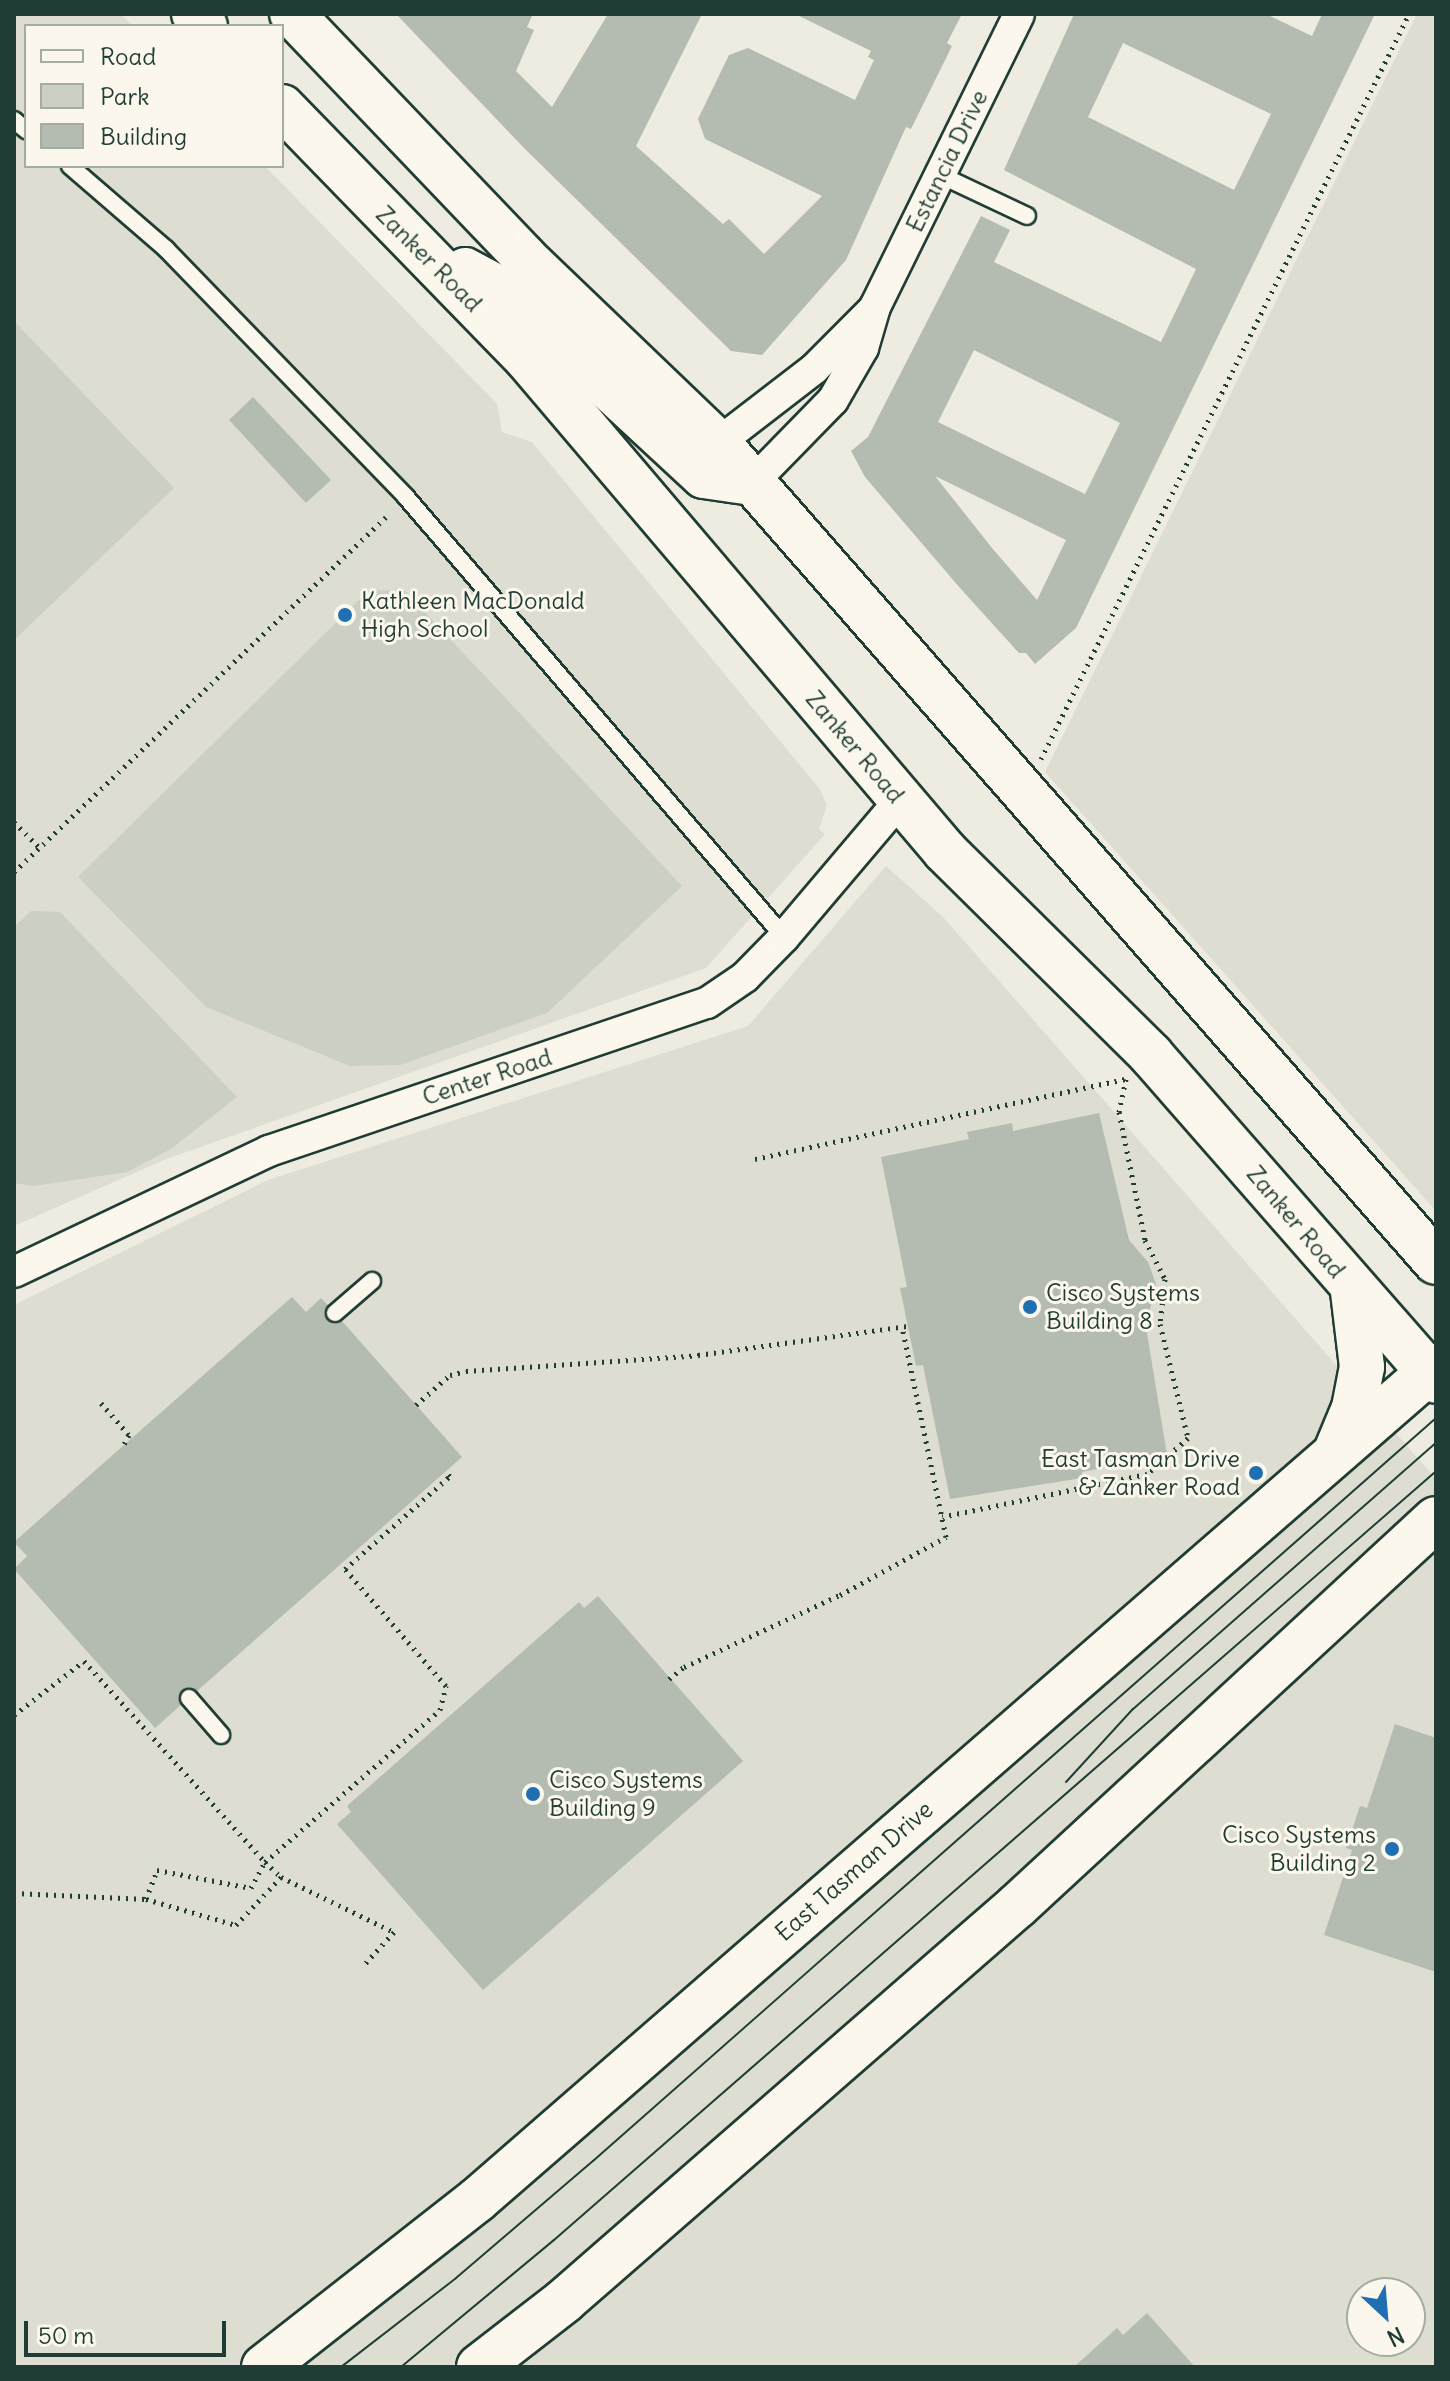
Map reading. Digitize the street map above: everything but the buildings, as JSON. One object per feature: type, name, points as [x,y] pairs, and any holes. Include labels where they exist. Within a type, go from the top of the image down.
[{"type":"main road","points":[[292,14],[524,257],[718,443],[1024,795],[1431,1252]]},
{"type":"main road","name":"Zanker Road","points":[[284,109],[575,413],[900,800],[1151,1055],[1353,1292],[1434,1373]]},
{"type":"main road","points":[[407,239],[504,291],[704,476],[752,483]]},
{"type":"main road","points":[[1335,1455],[1354,1408],[1362,1367],[1353,1292]]},
{"type":"main road","name":"East Tasman Drive","points":[[264,2367],[333,2318],[512,2170],[1335,1455],[1434,1373]]},
{"type":"main road","points":[[479,2367],[564,2301],[1017,1906],[1426,1536]]},
{"type":"street","name":"Estancia Drive","points":[[752,483],[833,400],[863,348],[875,307],[1019,14]]},
{"type":"street","name":"Estancia Drive","points":[[718,443],[814,369],[875,307]]},
{"type":"street","name":"Center Road","points":[[14,1272],[269,1151],[707,1003],[745,977],[784,937],[900,800]]},
{"type":"lane","points":[[72,168],[176,259],[406,497],[784,937]]},
{"type":"lane","points":[[940,175],[1027,216]]},
{"type":"lane","points":[[335,1313],[372,1281]]},
{"type":"lane","points":[[189,1698],[221,1735]]},
{"type":"path","points":[[1024,795],[1409,14]]},
{"type":"path","points":[[14,872],[386,517]]},
{"type":"path","points":[[14,822],[40,848]]},
{"type":"path","points":[[755,1159],[1126,1079],[1119,1112],[1145,1240],[1165,1279],[1160,1324],[1188,1438],[1147,1474],[942,1517]]},
{"type":"path","points":[[416,1405],[450,1375],[466,1371],[698,1355],[905,1326],[946,1537],[826,1602],[684,1667],[669,1679]]},
{"type":"path","points":[[101,1403],[129,1435],[123,1446]]},
{"type":"path","points":[[146,1899],[157,1870],[251,1888],[265,1862],[440,1710],[446,1686],[345,1569],[450,1476],[446,1471]]},
{"type":"path","points":[[14,1715],[84,1661],[281,1877],[394,1932],[363,1966]]},
{"type":"path","points":[[14,1893],[146,1899],[236,1925],[281,1877]]},
{"type":"shaded area","name":"Kathleen MacDonald High School","points":[[14,14],[121,14],[131,24],[24,24],[24,168],[267,168],[497,404],[502,432],[532,442],[819,788],[827,805],[819,829],[825,834],[706,968],[164,1160],[14,1226]]},
{"type":"shaded area","points":[[1417,14],[1436,14],[1436,1211],[1045,772]]},
{"type":"shaded area","points":[[886,866],[943,917],[1436,1479],[1436,2367],[14,2367],[14,1305],[268,1180],[748,1026]]},
{"type":"green space","points":[[14,321],[174,488],[14,640]]},
{"type":"green space","points":[[369,590],[405,591],[682,886],[547,1013],[400,1065],[350,1066],[206,1007],[78,877]]},
{"type":"green space","points":[[31,911],[60,912],[237,1097],[171,1149],[127,1172],[34,1186],[14,1183],[14,927]]},
{"type":"tram line","points":[[341,2367],[456,2278],[593,2161],[1436,1418]]},
{"type":"tram line","points":[[1066,1782],[1133,1709],[1436,1443]]},
{"type":"tram line","points":[[401,2367],[554,2240],[1436,1471]]},
{"type":"place","name":"Kathleen MacDonald High School","points":[[345,615]]},
{"type":"place","name":"Cisco Systems Building 8","points":[[1030,1307]]},
{"type":"place","name":"East Tasman Drive & Zanker Road","points":[[1256,1473]]},
{"type":"place","name":"Cisco Systems Building 9","points":[[533,1794]]},
{"type":"place","name":"Cisco Systems Building 2","points":[[1392,1849]]}]
